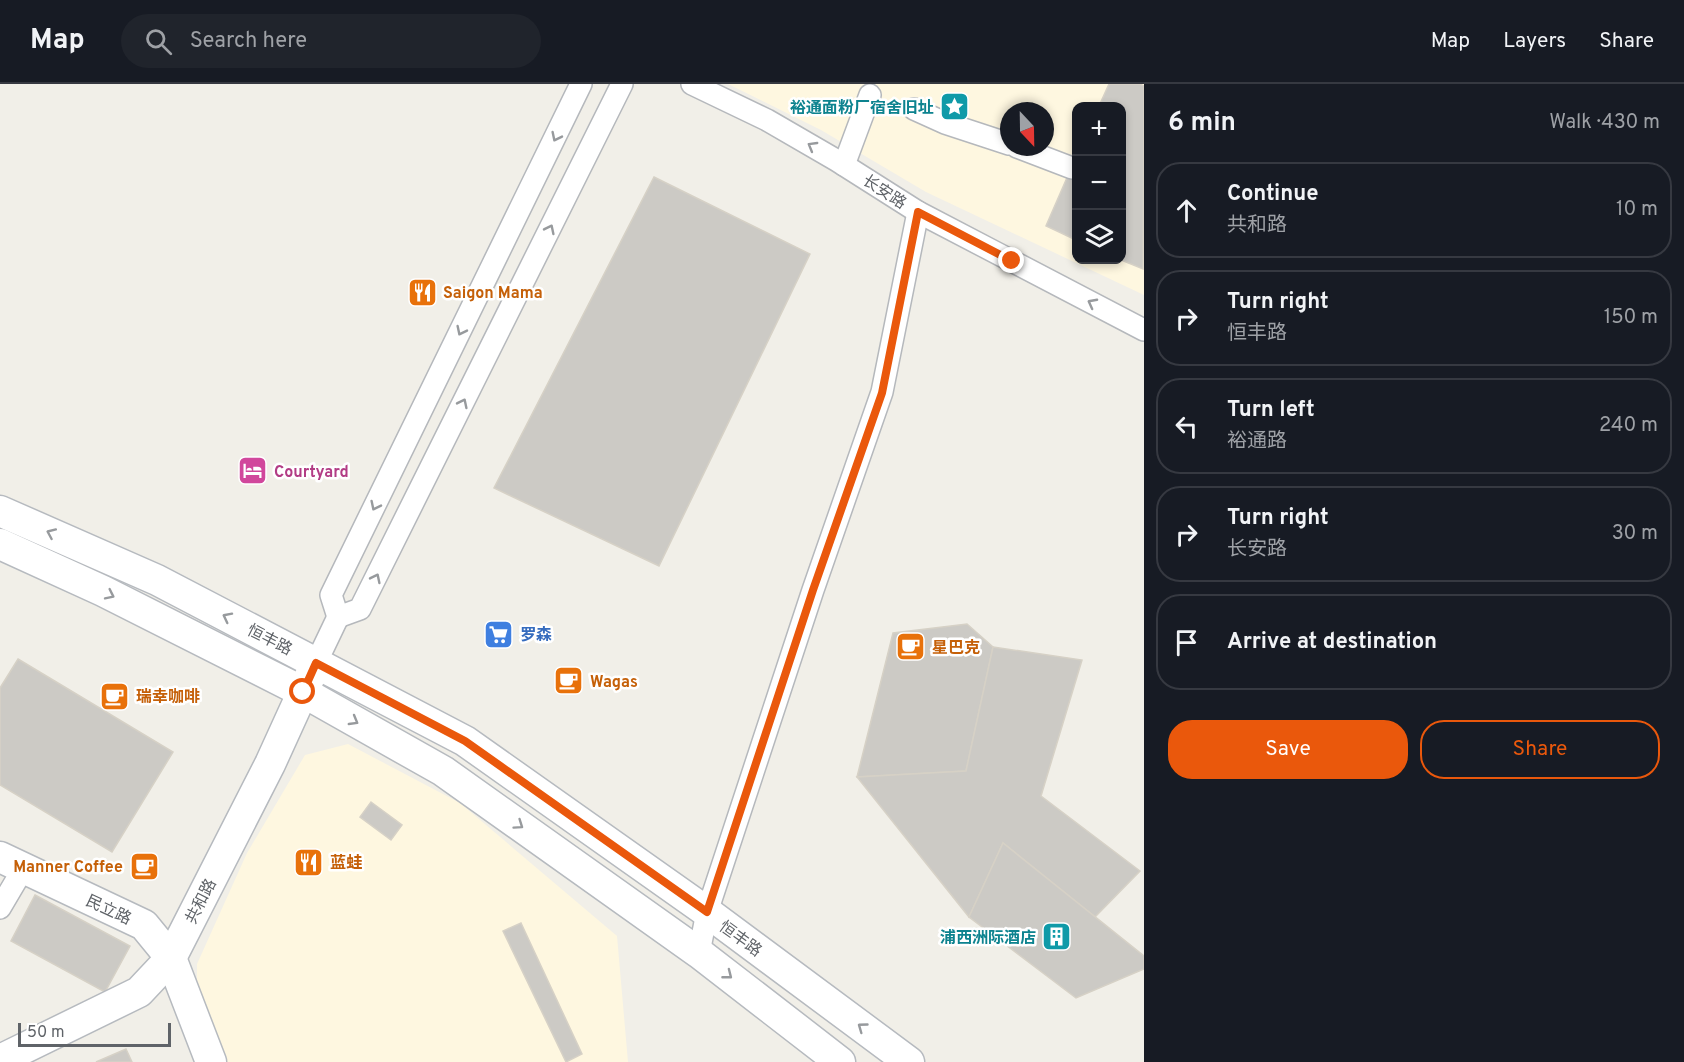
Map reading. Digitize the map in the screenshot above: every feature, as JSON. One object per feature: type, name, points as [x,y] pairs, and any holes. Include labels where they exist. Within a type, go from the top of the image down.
[{"type":"main road","name":"恒丰路","points":[[0,511],[157,580],[465,741],[707,912],[909,1062]]},
{"type":"main road","name":"恒丰路","points":[[0,544],[103,591],[303,692],[443,771],[699,953],[840,1062]]},
{"type":"main road","name":"共和路","points":[[0,1060],[139,992],[171,958],[270,764],[316,663]]},
{"type":"main road","name":"民立路","points":[[12,863],[144,925],[171,958],[211,1062]]},
{"type":"street","points":[[339,617],[331,595],[581,84]]},
{"type":"street","points":[[316,663],[339,617],[360,609],[622,84]]},
{"type":"street","name":"长安路","points":[[692,84],[767,120],[918,212],[1144,330]]},
{"type":"street","points":[[844,165],[870,95]]},
{"type":"street","points":[[914,110],[1000,141]]},
{"type":"street","points":[[1041,156],[1072,168]]},
{"type":"street","points":[[699,953],[707,912],[813,590],[882,393],[918,212]]},
{"type":"street","points":[[0,908],[12,863]]},
{"type":"shaded area","points":[[728,84],[1144,84],[1144,295],[1078,264],[1126,264],[1126,102],[1072,102],[1072,261],[926,192],[821,130]]},
{"type":"shaded area","points":[[348,744],[460,803],[617,936],[628,1062],[224,1062],[197,991],[197,964],[247,853],[305,755]]},
{"type":"building","points":[[1109,84],[1144,86],[1143,269],[1126,262],[1126,102],[1101,102]]},
{"type":"building","points":[[1072,166],[1072,238],[1046,226]]},
{"type":"building","points":[[654,177],[810,254],[659,566],[494,488]]},
{"type":"building","points":[[967,624],[993,647],[966,771],[857,777],[893,633]]},
{"type":"building","points":[[993,647],[1082,660],[1041,796],[1140,871],[1095,917],[1003,843],[969,917],[857,777],[966,771]]},
{"type":"building","points":[[18,659],[173,752],[112,852],[0,785],[0,688]]},
{"type":"building","points":[[371,802],[402,825],[391,840],[360,817]]},
{"type":"building","name":"浦西洲际酒店","points":[[1003,843],[1144,956],[1144,969],[1076,998],[969,917]]},
{"type":"building","points":[[35,895],[130,946],[105,992],[11,941]]},
{"type":"building","points":[[521,923],[582,1054],[566,1062],[503,931]]},
{"type":"building","points":[[126,1049],[132,1062],[96,1062]]},
{"type":"place","name":"裕通面粉厂宿舍旧址","points":[[955,107]]},
{"type":"place","name":"Saigon Mama","points":[[422,292]]},
{"type":"place","name":"Courtyard","points":[[253,471]]},
{"type":"place","name":"罗森","points":[[499,634]]},
{"type":"place","name":"星巴克","points":[[911,647]]},
{"type":"place","name":"Wagas","points":[[569,681]]},
{"type":"place","name":"瑞幸咖啡","points":[[115,696]]},
{"type":"place","name":"蓝蛙","points":[[309,862]]},
{"type":"place","name":"Manner Coffee","points":[[144,866]]},
{"type":"place","name":"浦西洲际酒店","points":[[1057,937]]},
{"type":"route","points":[[303,692],[316,663],[465,741],[707,912],[813,590],[882,393],[918,212],[1012,261]]}]
